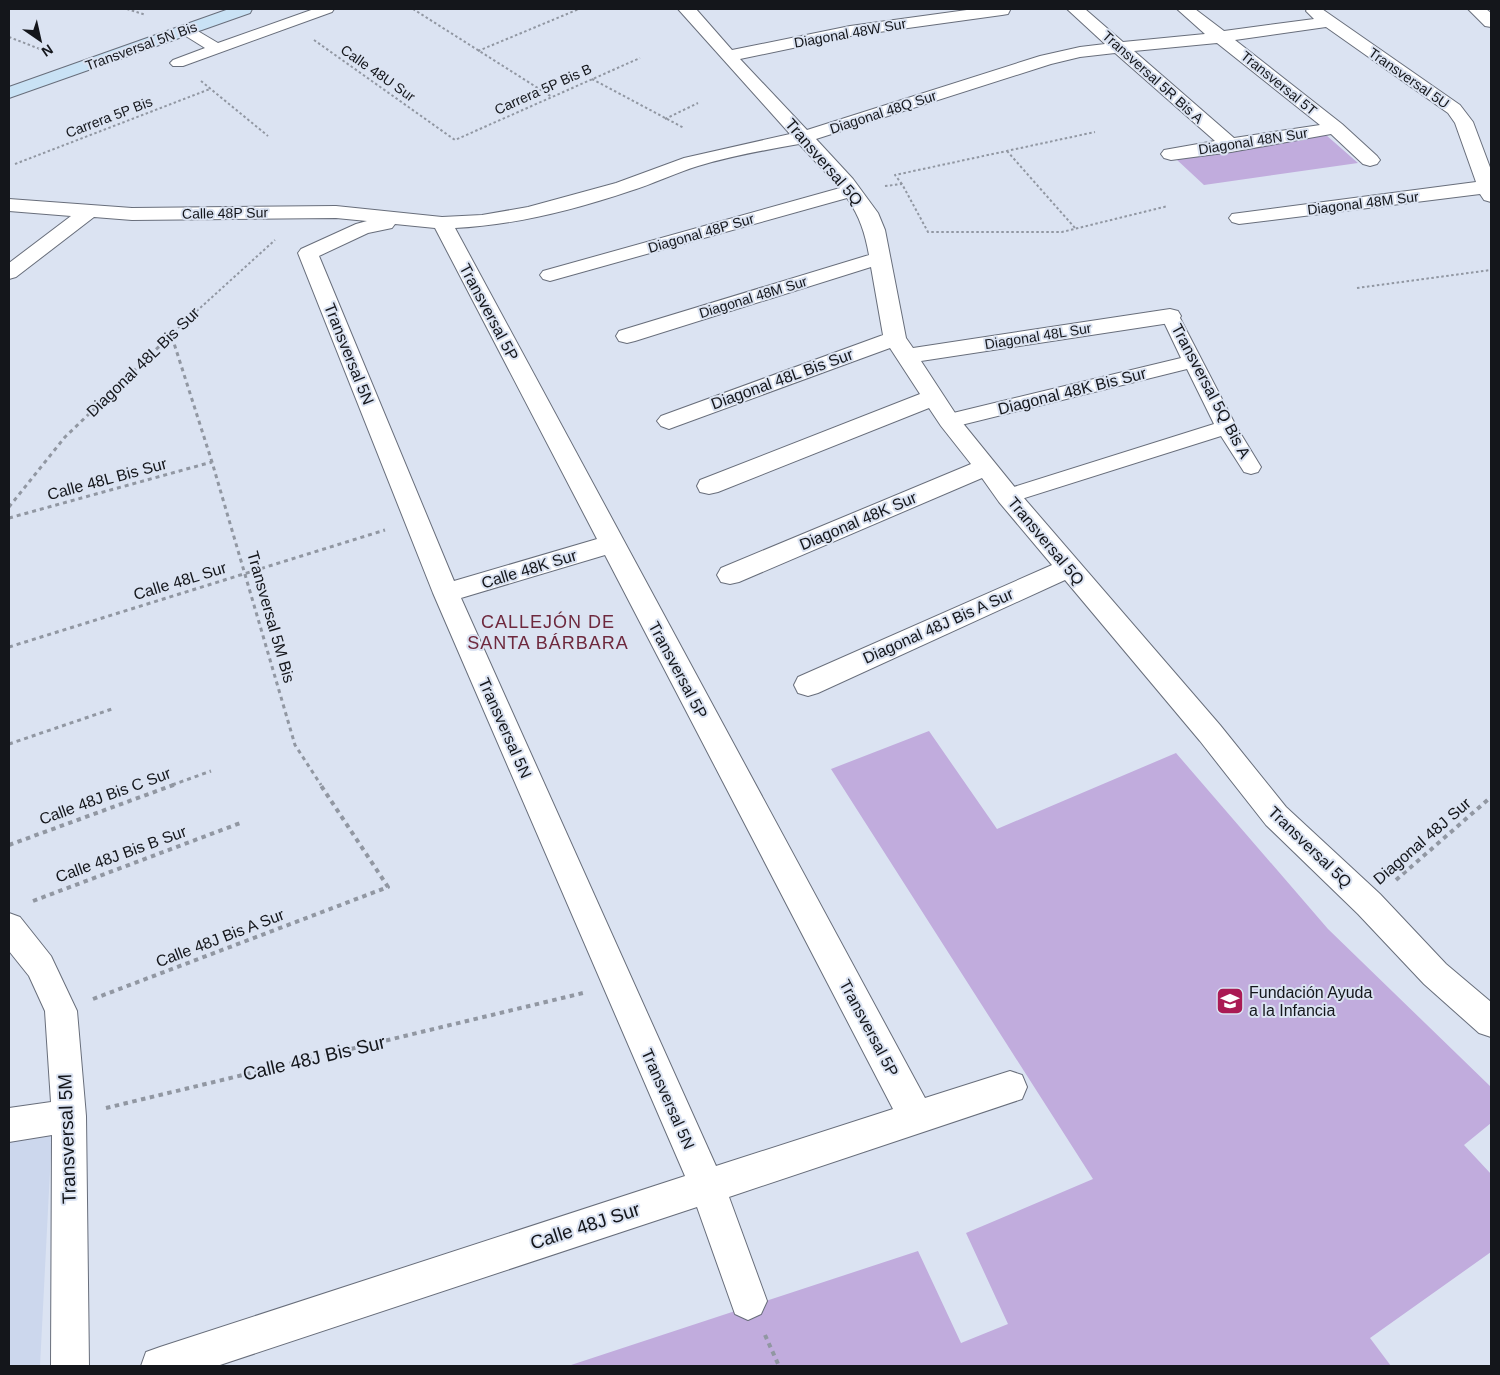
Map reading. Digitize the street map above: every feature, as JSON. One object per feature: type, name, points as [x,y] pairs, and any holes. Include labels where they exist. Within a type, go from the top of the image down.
[{"type":"street","name":"Transversal 5N Bis","points":[[9,93],[244,9]]},
{"type":"street","name":"Transversal 5Q","points":[[686,9],[804,137],[852,191],[868,213],[875,230],[900,347],[949,421],[987,466],[1008,496],[1210,733],[1276,816],[1369,904],[1435,974],[1491,1022]]},
{"type":"street","name":"Diagonal 48W Sur","points":[[728,56],[850,31],[1002,9]]},
{"type":"street","name":"Transversal 5R Bis A","points":[[1075,9],[1122,48],[1231,146]]},
{"type":"street","name":"Transversal 5T","points":[[1185,9],[1335,128],[1370,160]]},
{"type":"street","name":"Transversal 5U","points":[[1310,9],[1454,110],[1464,122],[1489,192]]},
{"type":"street","points":[[1476,9],[1491,22]]},
{"type":"street","name":"Diagonal 48Q Sur","points":[[442,223],[482,221],[530,213],[623,187],[691,162],[765,144],[804,137],[1046,60],[1080,52],[1221,37],[1329,22]]},
{"type":"street","name":"Diagonal 48N Sur","points":[[1171,154],[1335,128]]},
{"type":"street","name":"Diagonal 48P Sur","points":[[550,275],[852,191]]},
{"type":"street","name":"Diagonal 48M Sur","points":[[1239,218],[1489,192]]},
{"type":"street","name":"Calle 48P Sur","points":[[9,205],[132,214],[336,212],[442,223]]},
{"type":"street","points":[[9,274],[88,212]]},
{"type":"street","name":"Transversal 5N","points":[[410,219],[363,228],[308,253],[446,593],[706,1186],[748,1301]]},
{"type":"street","name":"Transversal 5P","points":[[442,223],[916,1117]]},
{"type":"street","name":"Diagonal 48M Sur","points":[[627,336],[880,258]]},
{"type":"street","name":"Diagonal 48L Sur","points":[[900,347],[1170,316]]},
{"type":"street","name":"Diagonal 48L Bis Sur","points":[[669,420],[900,347]]},
{"type":"street","points":[[709,486],[933,398]]},
{"type":"street","name":"Diagonal 48K Sur","points":[[730,576],[987,466]]},
{"type":"street","name":"Calle 48K Sur","points":[[446,593],[611,544]]},
{"type":"street","name":"Diagonal 48J Bis A Sur","points":[[808,685],[1068,568]]},
{"type":"street","name":"Transversal 5M","points":[[18,915],[61,1011],[69,1116],[70,1366]]},
{"type":"street","name":"Calle 48J Sur","points":[[160,1366],[1010,1087]]},
{"type":"street","points":[[9,1125],[69,1116]]},
{"type":"lane","points":[[178,63],[327,9]]},
{"type":"lane","points":[[186,30],[217,48]]},
{"type":"lane","name":"Transversal 5Q Bis A","points":[[1170,316],[1226,427],[1251,467]]},
{"type":"lane","name":"Diagonal 48K Bis Sur","points":[[949,421],[1194,362]]},
{"type":"lane","points":[[1008,496],[1226,427]]},
{"type":"path","points":[[413,9],[553,97]]},
{"type":"path","points":[[417,12],[424,9]]},
{"type":"path","points":[[477,51],[579,9]]},
{"type":"path","name":"Calle 48U Sur","points":[[289,22],[455,140]]},
{"type":"path","points":[[9,37],[52,54]]},
{"type":"path","name":"Carrera 5P Bis B","points":[[455,140],[640,58]]},
{"type":"path","points":[[178,63],[268,136]]},
{"type":"path","points":[[592,78],[684,128]]},
{"type":"path","name":"Carrera 5P Bis","points":[[15,164],[210,89]]},
{"type":"path","points":[[665,119],[698,103]]},
{"type":"path","points":[[1096,132],[895,175],[902,184],[928,232],[1062,232],[1168,206]]},
{"type":"path","points":[[1006,151],[1074,228]]},
{"type":"path","points":[[852,191],[902,184]]},
{"type":"path","name":"Diagonal 48L Bis Sur","points":[[9,507],[65,437],[171,334],[282,235]]},
{"type":"path","points":[[1357,288],[1491,270]]},
{"type":"path","name":"Transversal 5M Bis","points":[[171,334],[212,462],[295,744],[388,887]]},
{"type":"path","name":"Calle 48L Bis Sur","points":[[9,518],[212,462]]},
{"type":"path","name":"Calle 48L Sur","points":[[9,647],[416,521]]},
{"type":"path","points":[[9,744],[112,709]]},
{"type":"path","name":"Calle 48J Bis C Sur","points":[[9,845],[210,771]]},
{"type":"path","name":"Diagonal 48J Sur","points":[[1369,904],[1491,797]]},
{"type":"path","name":"Calle 48J Bis B Sur","points":[[18,915],[242,822]]},
{"type":"path","name":"Calle 48J Bis A Sur","points":[[61,1011],[388,887]]},
{"type":"path","name":"Calle 48J Bis Sur","points":[[69,1116],[618,985]]},
{"type":"shaded area","points":[[1326,135],[1358,163],[1204,185],[1176,159]]},
{"type":"shaded area","points":[[929,731],[997,829],[1176,753],[1328,929],[1491,1087],[1491,1123],[1464,1145],[1491,1174],[1491,1252],[1370,1338],[1391,1366],[568,1366],[918,1251],[961,1343],[1008,1324],[966,1233],[1093,1179],[831,769]]},
{"type":"shaded area","points":[[52,1132],[40,1366],[9,1366],[9,1139]]},
{"type":"place","name":"Fundación Ayuda a la Infancia","points":[[1230,1001]]},
{"type":"district","name":"CALLEJÓN DE SANTA BÁRBARA","points":[[548,632]]}]
